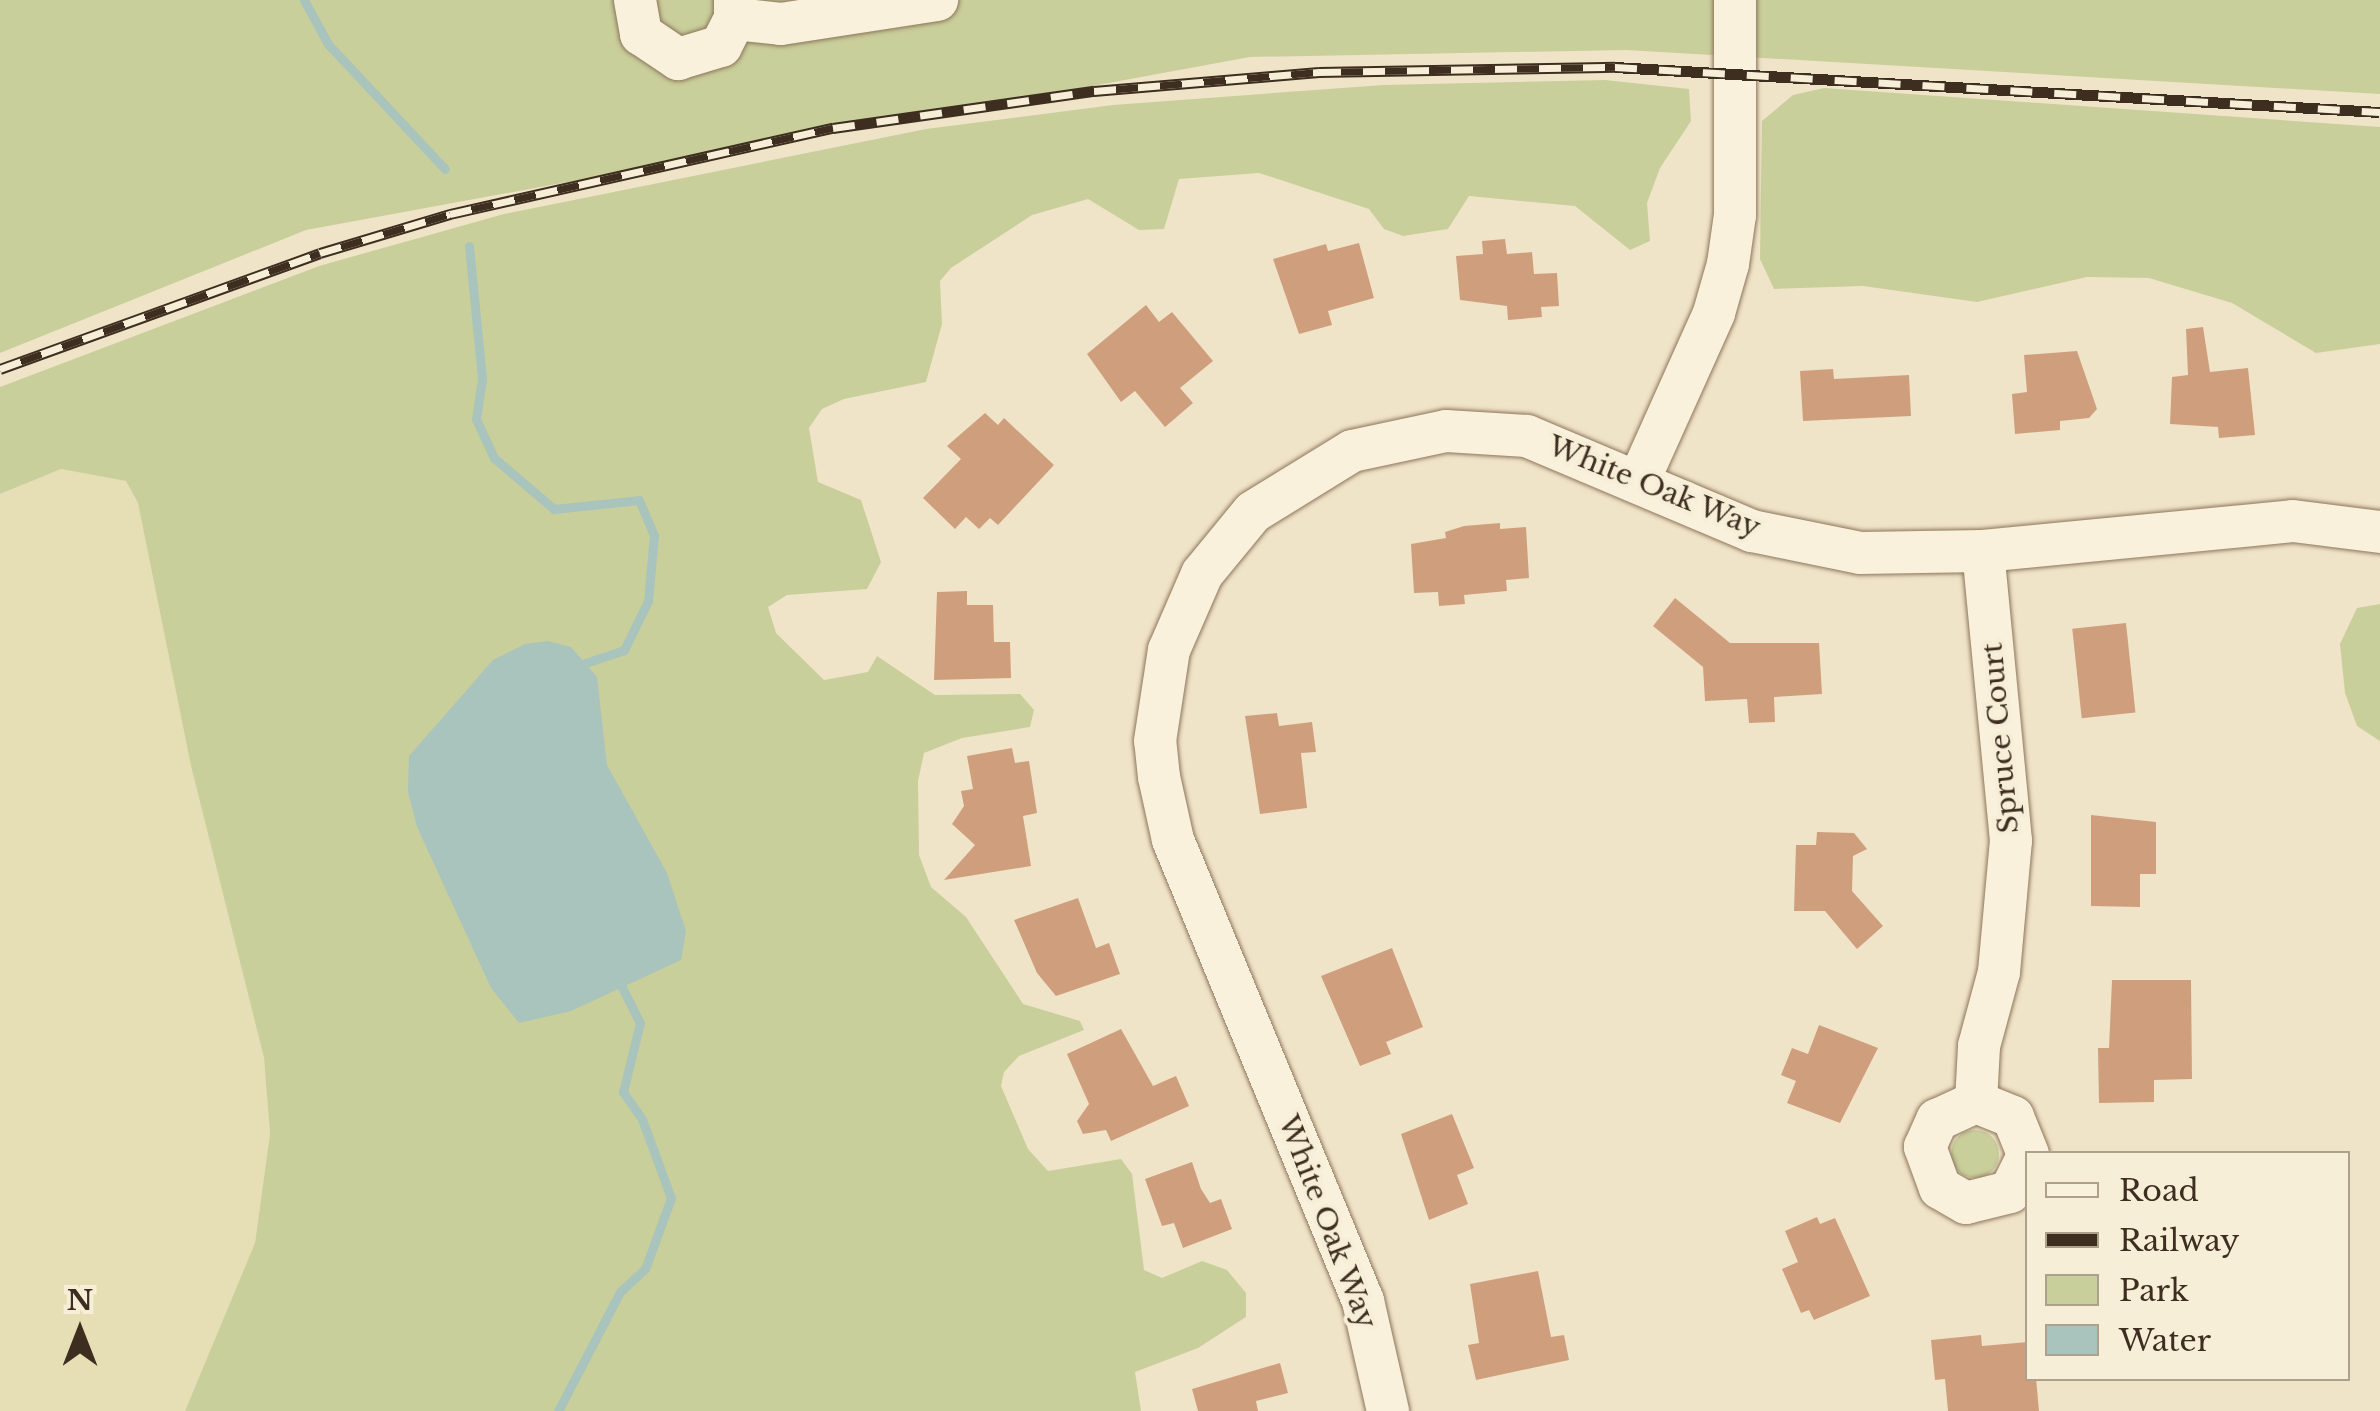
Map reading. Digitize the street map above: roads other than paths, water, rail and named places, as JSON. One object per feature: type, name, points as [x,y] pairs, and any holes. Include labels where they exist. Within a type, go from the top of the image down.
[{"type":"street","points":[[635,0],[641,34],[678,59],[721,46],[735,9],[781,24],[937,0]]},
{"type":"street","points":[[1640,478],[1714,312],[1728,264],[1736,198],[1735,0]]},
{"type":"street","name":"White Oak Way","points":[[1388,1411],[1364,1301],[1173,840],[1154,742],[1169,650],[1202,574],[1253,512],[1352,450],[1446,430],[1527,436],[1640,478],[1752,531],[1860,553],[1983,551],[2293,521],[2380,532]]},
{"type":"street","name":"Spruce Court","points":[[1976,1102],[1979,1046],[1999,972],[2012,841],[1983,551]]},
{"type":"street","points":[[2025,1165],[2020,1181],[1996,1200],[1966,1203],[1940,1188],[1926,1162],[1929,1133],[1948,1110],[1976,1102],[2013,1117],[2026,1151]]},
{"type":"water","points":[[548,641],[571,647],[597,677],[607,765],[667,873],[686,931],[681,960],[571,1011],[519,1023],[491,988],[417,827],[408,792],[409,756],[493,660],[525,644]]},
{"type":"waterway","points":[[304,0],[328,44],[445,169]]},
{"type":"waterway","points":[[469,246],[482,379],[476,419],[494,458],[554,509],[639,500],[654,535],[648,601],[624,650],[574,667]]},
{"type":"waterway","points":[[558,1411],[620,1292],[645,1269],[671,1198],[642,1119],[623,1092],[640,1023],[618,979]]},
{"type":"railway","points":[[0,369],[320,253],[450,214],[833,128],[1094,91],[1319,72],[1615,67],[2380,112]]}]
